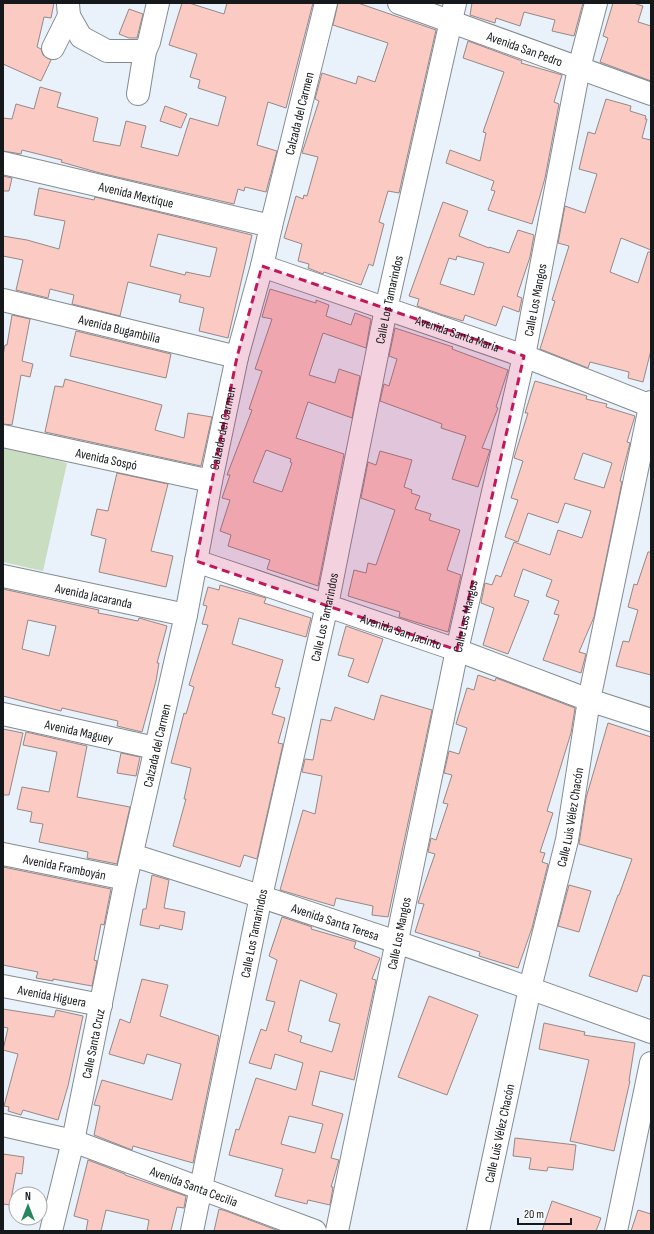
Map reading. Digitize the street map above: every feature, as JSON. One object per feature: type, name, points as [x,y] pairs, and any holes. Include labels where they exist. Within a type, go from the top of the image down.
[{"type":"street","points":[[138,94],[145,51],[149,42],[158,3]]},
{"type":"street","name":"Calzada del Carmen","points":[[132,856],[186,615],[211,480],[237,356],[262,266],[326,3]]},
{"type":"street","name":"Avenida San Pedro","points":[[399,3],[453,13],[579,68],[651,94]]},
{"type":"street","name":"Calle Los Mangos","points":[[337,1231],[457,650],[524,356],[579,68],[596,3]]},
{"type":"street","points":[[68,9],[81,37],[107,51],[145,51]]},
{"type":"street","points":[[53,48],[68,9]]},
{"type":"street","name":"Calle Los Tamarindos","points":[[192,1231],[262,896],[327,605],[386,309],[453,13]]},
{"type":"street","name":"Avenida Mextique","points":[[3,163],[271,226]]},
{"type":"street","name":"Avenida Santa María","points":[[262,266],[524,356],[651,405]]},
{"type":"street","name":"Avenida Bugambilia","points":[[3,300],[237,356]]},
{"type":"street","name":"Calle Luis Vélez Chacón","points":[[478,1231],[530,988],[567,840],[588,700],[651,405]]},
{"type":"street","name":"Avenida Sospó","points":[[3,436],[211,480]]},
{"type":"street","name":"Avenida San Jacinto","points":[[196,561],[457,650],[588,700],[651,720]]},
{"type":"street","name":"Avenida Jacaranda","points":[[3,576],[186,615]]},
{"type":"street","name":"Avenida Maguey","points":[[3,714],[155,748]]},
{"type":"street","name":"Avenida Framboyán","points":[[3,854],[126,879]]},
{"type":"street","name":"Avenida Santa Teresa","points":[[132,856],[262,896],[530,988],[651,1032]]},
{"type":"street","name":"Calle Santa Cruz","points":[[51,1231],[74,1141],[126,879],[132,856]]},
{"type":"street","name":"Avenida Higuera","points":[[3,986],[101,1005]]},
{"type":"street","points":[[616,1231],[651,1063]]},
{"type":"street","name":"Avenida Santa Cecilia","points":[[3,1125],[74,1141],[201,1187],[315,1231]]},
{"type":"highlighted area","points":[[262,266],[524,356],[457,650],[196,561],[237,357]]},
{"type":"green space","points":[[3,446],[67,463],[43,571],[3,562]]},
{"type":"building","points":[[3,3],[54,3],[51,18],[44,17],[37,47],[41,49],[43,55],[51,60],[41,81],[3,64]]},
{"type":"building","points":[[182,3],[189,3],[224,14],[227,3],[313,3],[286,108],[268,102],[257,145],[277,151],[266,192],[245,187],[244,191],[238,189],[234,204],[100,173],[61,162],[62,160],[22,150],[21,154],[3,151],[3,118],[12,119],[16,104],[34,109],[40,87],[61,93],[57,107],[98,118],[93,141],[120,146],[126,121],[146,126],[141,147],[178,156],[190,118],[218,126],[226,97],[198,88],[200,80],[190,77],[197,54],[169,45]]},
{"type":"building","points":[[338,3],[358,3],[436,30],[399,193],[388,191],[379,222],[384,224],[373,266],[369,264],[361,285],[308,268],[309,264],[298,261],[302,244],[284,238],[296,196],[303,199],[304,195],[307,196],[318,157],[302,153],[319,101],[315,99],[322,73],[356,84],[358,76],[375,82],[388,43],[333,25]]},
{"type":"building","points":[[472,3],[583,3],[574,36],[552,31],[555,20],[524,12],[520,26],[496,18],[495,23],[470,15]]},
{"type":"building","points":[[613,3],[633,3],[643,6],[638,22],[651,26],[651,81],[600,62],[608,38],[603,36]]},
{"type":"building","points":[[129,9],[143,14],[137,38],[129,38],[119,34]]},
{"type":"building","points":[[468,41],[522,61],[521,63],[562,75],[554,102],[559,104],[545,178],[532,224],[488,210],[495,191],[491,190],[494,181],[446,163],[450,150],[480,161],[486,133],[483,132],[504,72],[463,58]]},
{"type":"building","points":[[606,99],[631,106],[630,111],[646,116],[645,119],[647,119],[642,138],[651,140],[651,250],[621,238],[610,272],[638,283],[648,252],[651,252],[651,350],[643,382],[628,378],[629,372],[590,362],[588,368],[540,349],[555,301],[552,300],[569,246],[558,243],[565,206],[585,213],[597,174],[579,169],[588,132],[595,134]]},
{"type":"building","points":[[165,106],[187,114],[181,128],[160,121]]},
{"type":"building","points":[[3,176],[12,178],[9,191],[3,191]]},
{"type":"building","points":[[39,188],[94,200],[95,197],[252,235],[228,338],[199,331],[204,308],[179,302],[181,295],[128,282],[120,316],[72,304],[74,295],[50,289],[48,298],[16,290],[23,260],[3,256],[3,236],[27,240],[59,249],[65,221],[34,215]],"holes":[[[158,234],[217,248],[210,277],[186,272],[185,275],[150,266]]]},
{"type":"building","points":[[443,202],[468,211],[459,236],[489,248],[509,253],[518,230],[534,235],[530,257],[517,296],[522,298],[519,312],[503,306],[496,326],[465,315],[463,321],[443,315],[417,306],[419,299],[409,296]],"holes":[[[457,256],[484,263],[474,295],[440,284],[449,258],[456,260]]]},
{"type":"building","points":[[270,289],[316,303],[316,300],[329,305],[326,316],[351,325],[355,313],[371,319],[366,348],[323,333],[309,375],[335,383],[339,369],[360,376],[352,418],[308,402],[296,438],[344,454],[318,586],[267,569],[270,560],[228,546],[231,535],[220,531],[230,500],[222,498],[230,475],[227,475],[252,410],[249,409],[262,371],[255,369],[272,319],[262,317]],"holes":[[[266,450],[291,459],[290,462],[292,463],[282,492],[253,482]]]},
{"type":"building","points":[[12,315],[30,319],[22,361],[33,364],[30,377],[21,375],[12,425],[3,424],[3,355],[5,345],[7,345]]},
{"type":"building","points":[[395,328],[453,347],[452,349],[508,370],[496,407],[498,408],[482,448],[490,450],[478,487],[452,479],[466,436],[441,428],[442,424],[380,401],[384,384],[389,386],[397,359],[389,356]]},
{"type":"building","points":[[76,331],[171,354],[166,378],[70,356]]},
{"type":"building","points":[[65,379],[162,405],[155,430],[184,438],[188,413],[212,417],[201,466],[45,432],[55,386],[63,387]]},
{"type":"building","points":[[535,381],[587,396],[586,399],[607,404],[606,407],[635,416],[627,442],[630,443],[620,481],[622,482],[594,617],[579,652],[586,654],[581,673],[543,660],[559,615],[554,614],[559,601],[546,596],[552,580],[523,569],[514,596],[529,601],[508,654],[483,645],[494,608],[481,603],[485,583],[492,585],[496,575],[501,577],[514,542],[550,555],[558,530],[582,538],[591,511],[565,503],[558,523],[528,513],[518,542],[505,537],[518,500],[511,498],[523,461],[514,458],[528,413],[525,413]],"holes":[[[583,453],[612,463],[604,488],[574,479]]]},
{"type":"building","points":[[380,451],[412,460],[404,487],[412,490],[411,493],[420,496],[415,509],[431,514],[429,520],[460,530],[447,570],[461,575],[448,632],[399,617],[400,612],[348,596],[354,570],[366,573],[368,563],[376,565],[395,510],[361,498],[368,462],[376,465]]},
{"type":"building","points":[[117,473],[168,484],[151,551],[173,556],[166,587],[99,572],[106,539],[91,535],[97,509],[108,511]]},
{"type":"building","points":[[648,552],[651,552],[651,675],[616,666],[623,641],[629,642],[638,610],[628,607],[634,584],[637,585]]},
{"type":"building","points":[[220,585],[266,598],[264,603],[311,618],[306,637],[239,618],[232,644],[283,660],[275,687],[280,688],[272,714],[285,718],[278,743],[283,744],[257,859],[244,855],[240,867],[173,846],[186,799],[184,799],[191,768],[171,763],[184,713],[186,714],[194,687],[189,685],[208,625],[202,624],[207,606],[203,605],[208,587],[219,590]]},
{"type":"building","points":[[3,589],[99,610],[98,613],[138,621],[139,618],[167,626],[157,663],[159,663],[156,681],[142,732],[117,726],[118,721],[62,708],[61,711],[3,696]],"holes":[[[28,620],[56,626],[49,656],[22,649]]]},
{"type":"building","points":[[346,626],[383,639],[368,683],[348,676],[354,659],[338,655]]},
{"type":"building","points":[[478,675],[495,681],[496,678],[575,708],[571,733],[547,811],[553,813],[540,852],[545,853],[542,862],[548,864],[532,928],[518,968],[479,956],[480,952],[415,932],[424,904],[418,903],[435,854],[428,852],[431,838],[436,840],[448,804],[443,803],[452,775],[444,773],[449,751],[459,754],[467,728],[456,724],[467,688],[474,690]]},
{"type":"building","points":[[381,695],[432,710],[388,917],[372,915],[373,906],[336,898],[334,906],[280,890],[303,810],[315,814],[322,776],[302,772],[305,759],[313,760],[321,719],[331,721],[335,707],[374,720]]},
{"type":"building","points":[[608,723],[651,737],[651,977],[643,975],[637,992],[589,976],[632,859],[579,844],[586,798]]},
{"type":"building","points":[[3,729],[23,733],[9,795],[3,795]]},
{"type":"building","points":[[26,732],[87,746],[77,797],[130,807],[117,864],[87,858],[88,852],[39,842],[43,824],[30,822],[32,812],[17,809],[22,787],[49,792],[57,752],[23,745]]},
{"type":"building","points":[[121,753],[140,757],[136,776],[117,773]]},
{"type":"building","points":[[3,867],[111,889],[104,925],[101,924],[94,960],[97,961],[92,986],[53,979],[53,981],[36,978],[38,972],[3,965]]},
{"type":"building","points":[[152,875],[169,880],[164,908],[185,912],[182,930],[160,925],[159,929],[140,925],[143,909],[146,909]]},
{"type":"building","points":[[569,885],[591,891],[579,932],[558,926]]},
{"type":"building","points":[[282,917],[312,927],[311,929],[356,942],[354,948],[380,958],[372,979],[376,980],[354,1080],[320,1071],[312,1105],[343,1114],[331,1158],[339,1160],[331,1187],[333,1187],[330,1205],[308,1200],[307,1204],[275,1196],[283,1169],[229,1155],[236,1129],[239,1130],[256,1078],[296,1090],[303,1063],[275,1054],[271,1069],[249,1063],[261,1029],[266,1031],[275,1002],[266,1000],[277,960],[269,956]],"holes":[[[300,980],[337,994],[329,1021],[340,1024],[332,1052],[300,1042],[302,1036],[288,1031]],[[289,1116],[323,1124],[315,1153],[281,1144]]]},
{"type":"building","points":[[142,979],[168,985],[160,1016],[219,1036],[193,1163],[133,1146],[132,1150],[94,1135],[100,1106],[94,1105],[102,1080],[172,1100],[181,1064],[147,1054],[144,1064],[109,1054],[120,1019],[130,1023]]},
{"type":"building","points":[[429,996],[478,1015],[447,1095],[398,1077]]},
{"type":"building","points":[[3,1009],[54,1017],[56,1010],[83,1016],[68,1086],[58,1120],[23,1110],[21,1115],[8,1111],[9,1107],[4,1106],[18,1054],[3,1050],[8,1028],[3,1027]]},
{"type":"building","points":[[544,1023],[585,1032],[584,1035],[635,1043],[630,1081],[614,1151],[570,1141],[589,1060],[539,1049]]},
{"type":"building","points":[[515,1138],[576,1145],[573,1170],[548,1167],[547,1171],[529,1169],[531,1158],[513,1156]]},
{"type":"building","points":[[3,1154],[24,1157],[22,1174],[16,1173],[14,1186],[8,1186],[8,1205],[3,1204]]},
{"type":"building","points":[[88,1160],[125,1175],[186,1196],[184,1208],[177,1207],[171,1231],[147,1231],[149,1220],[106,1210],[101,1231],[86,1231],[88,1220],[74,1216]]},
{"type":"building","points":[[552,1201],[601,1218],[596,1231],[542,1231]]},
{"type":"building","points":[[219,1209],[226,1211],[279,1231],[214,1231]]},
{"type":"building","points":[[638,1210],[651,1214],[651,1231],[631,1231]]}]
